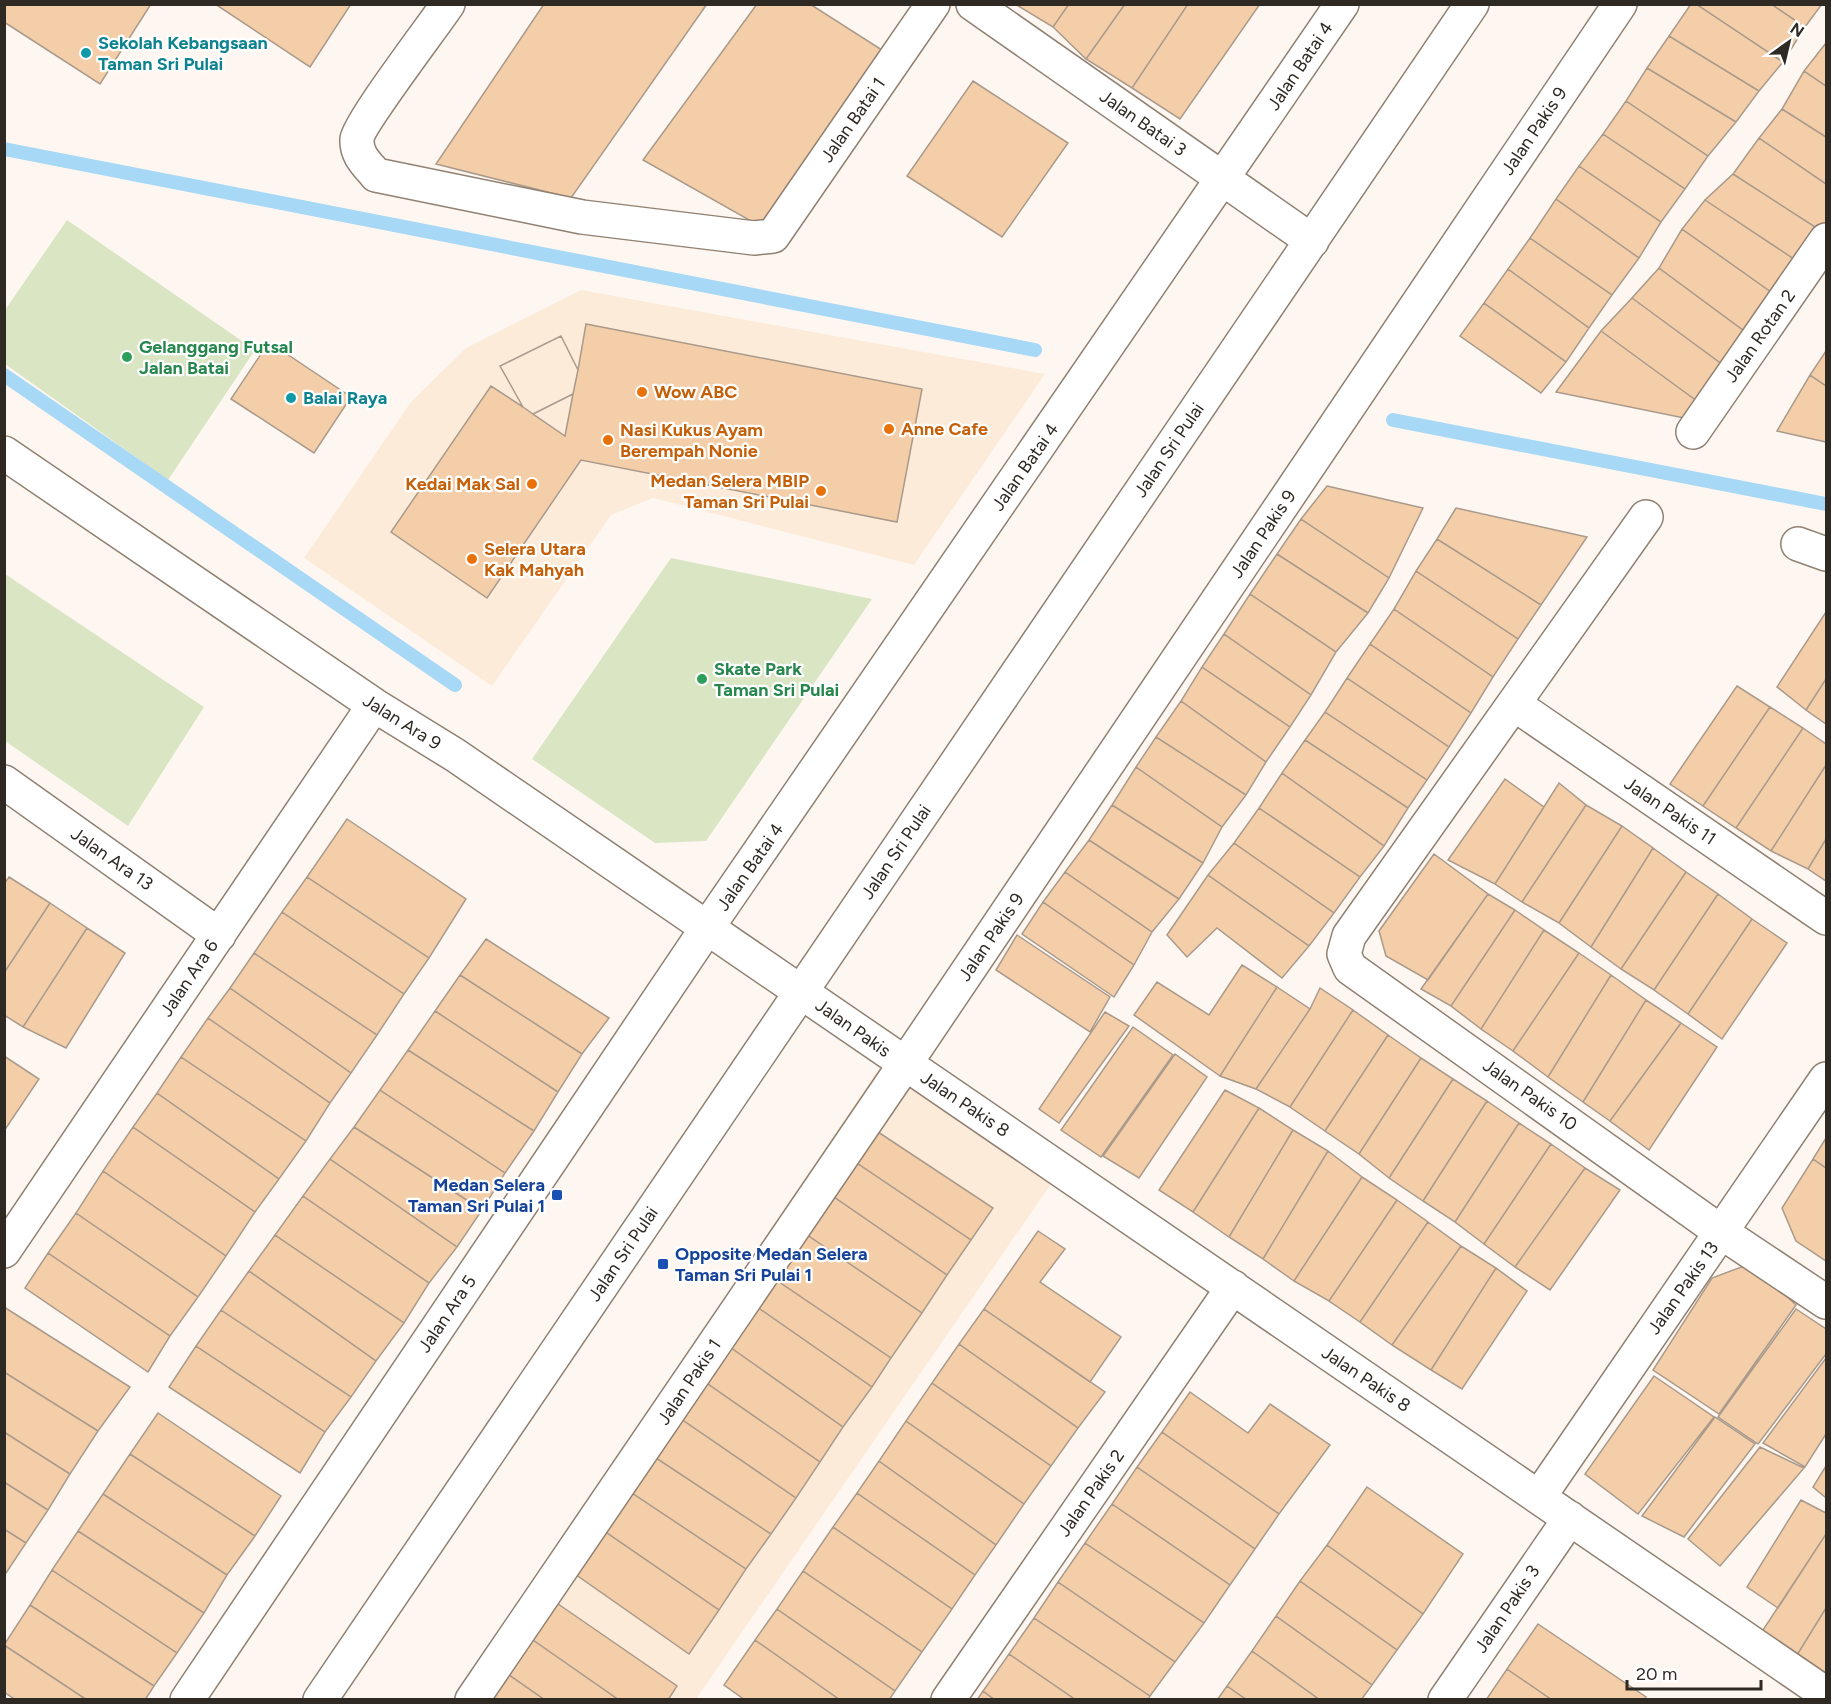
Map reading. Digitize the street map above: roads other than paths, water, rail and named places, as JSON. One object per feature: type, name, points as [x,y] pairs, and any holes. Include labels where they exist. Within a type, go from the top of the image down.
[{"type":"street","name":"Jalan Batai 1","points":[[448,4],[371,113],[357,138],[360,157],[376,175],[582,217],[754,238],[773,236],[933,4]]},
{"type":"street","name":"Jalan Batai 3","points":[[974,4],[1312,241]]},
{"type":"street","name":"Jalan Batai 4","points":[[707,928],[1342,4]]},
{"type":"street","name":"Jalan Sri Pulai","points":[[320,1700],[1472,4]]},
{"type":"street","name":"Jalan Pakis 9","points":[[905,1064],[1620,4]]},
{"type":"street","name":"Jalan Rotan 2","points":[[1693,432],[1827,240]]},
{"type":"street","name":"Jalan Ara 9","points":[[4,453],[374,705],[454,755],[801,992]]},
{"type":"street","points":[[1514,704],[1646,517]]},
{"type":"street","name":"Jalan Pakis 11","points":[[1514,704],[1827,918]]},
{"type":"street","name":"Jalan Pakis 10","points":[[1514,704],[1349,936],[1344,954],[1350,968],[1721,1232],[1827,1302]]},
{"type":"street","name":"Jalan Ara 6","points":[[4,1251],[374,705]]},
{"type":"street","name":"Jalan Ara 13","points":[[4,782],[219,935]]},
{"type":"street","name":"Jalan Ara 5","points":[[186,1700],[707,928]]},
{"type":"street","name":"Jalan Pakis","points":[[801,992],[905,1064]]},
{"type":"street","name":"Jalan Pakis 8","points":[[905,1064],[1827,1694]]},
{"type":"street","name":"Jalan Pakis 1","points":[[472,1700],[905,1064]]},
{"type":"street","name":"Jalan Pakis 13","points":[[1539,1497],[1827,1079]]},
{"type":"street","name":"Jalan Pakis 2","points":[[948,1700],[1233,1287]]},
{"type":"street","name":"Jalan Pakis 3","points":[[1445,1700],[1569,1518]]},
{"type":"waterway","points":[[4,149],[1035,350]]},
{"type":"waterway","points":[[4,375],[455,685]]},
{"type":"waterway","points":[[1393,420],[1826,504]]},
{"type":"place","name":"Sekolah Kebangsaan Taman Sri Pulai","points":[[86,53]]},
{"type":"place","name":"Gelanggang Futsal Jalan Batai","points":[[127,357]]},
{"type":"place","name":"Wow ABC","points":[[642,392]]},
{"type":"place","name":"Balai Raya","points":[[291,398]]},
{"type":"place","name":"Anne Cafe","points":[[889,429]]},
{"type":"place","name":"Nasi Kukus Ayam Berempah Nonie","points":[[608,440]]},
{"type":"place","name":"Kedai Mak Sal","points":[[532,484]]},
{"type":"place","name":"Medan Selera MBIP Taman Sri Pulai","points":[[821,491]]},
{"type":"place","name":"Selera Utara Kak Mahyah","points":[[472,559]]},
{"type":"place","name":"Skate Park Taman Sri Pulai","points":[[702,679]]},
{"type":"place","name":"Medan Selera Taman Sri Pulai 1","points":[[557,1195]]},
{"type":"place","name":"Opposite Medan Selera Taman Sri Pulai 1","points":[[663,1264]]}]
